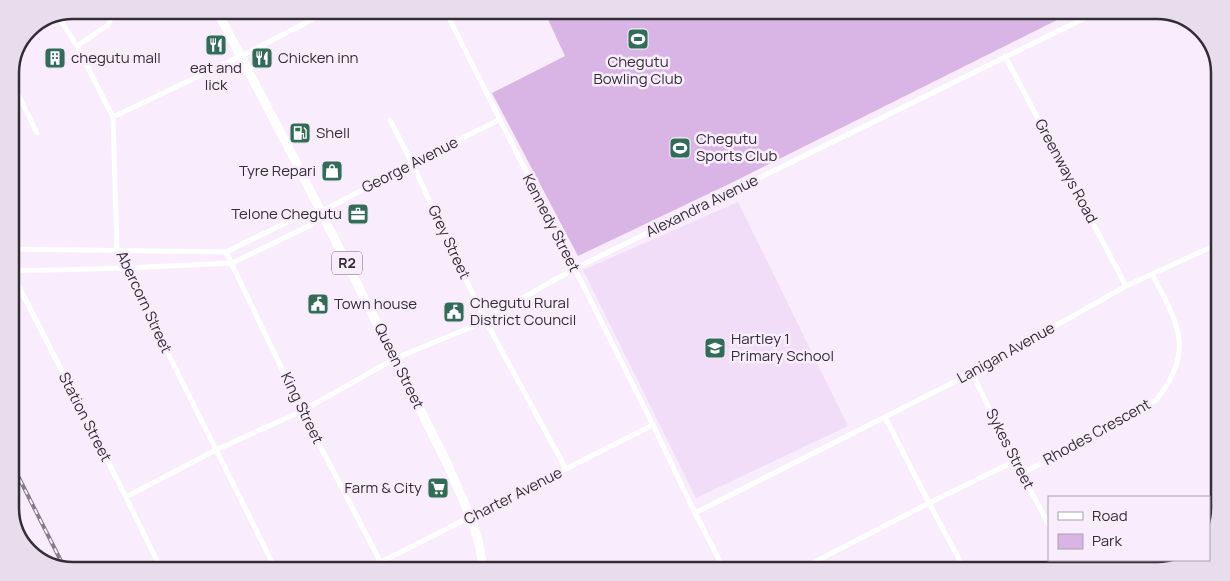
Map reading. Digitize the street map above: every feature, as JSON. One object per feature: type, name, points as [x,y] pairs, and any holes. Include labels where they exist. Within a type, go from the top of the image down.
[{"type":"highway","name":"Queen Street","points":[[221,19],[396,358],[446,461],[471,518],[482,562]]},
{"type":"street","points":[[77,46],[108,25],[111,19]]},
{"type":"street","points":[[113,117],[315,19]]},
{"type":"street","name":"Kennedy Street","points":[[449,19],[721,562]]},
{"type":"street","name":"Alexandra Avenue","points":[[126,497],[216,450],[302,411],[396,358],[485,320],[574,270],[1083,19]]},
{"type":"street","name":"Abercorn Street","points":[[61,21],[77,46],[113,117],[117,251],[272,562]]},
{"type":"street","name":"Greenways Road","points":[[1005,56],[1126,286]]},
{"type":"street","points":[[19,96],[37,133]]},
{"type":"street","name":"Grey Street","points":[[390,120],[485,320],[566,469]]},
{"type":"street","name":"George Avenue","points":[[19,249],[226,252],[304,214],[321,212],[412,163],[499,120]]},
{"type":"street","name":"George Avenue","points":[[19,270],[126,268],[232,263],[311,224],[321,212]]},
{"type":"street","name":"Lanigan Avenue","points":[[695,513],[972,373],[1126,286],[1211,247]]},
{"type":"street","name":"King Street","points":[[226,252],[302,411],[380,562]]},
{"type":"street","name":"Rhodes Crescent","points":[[1023,473],[1156,400],[1166,389],[1179,360],[1180,342],[1178,325],[1152,274]]},
{"type":"street","name":"Station Street","points":[[19,286],[126,497],[157,562]]},
{"type":"street","name":"Sykes Street","points":[[972,373],[1048,523]]},
{"type":"street","points":[[885,417],[961,562]]},
{"type":"street","name":"Charter Avenue","points":[[383,562],[653,425]]},
{"type":"street","points":[[815,562],[1015,461]]},
{"type":"shaded area","name":"Hartley 1 Primary School","points":[[738,202],[848,426],[696,498],[583,270]]},
{"type":"green space","points":[[548,19],[1059,19],[727,185],[578,256],[492,93],[565,56]]},
{"type":"railway","points":[[19,478],[61,561]]},
{"type":"place","name":"Chegutu Bowling Club","points":[[638,39]]},
{"type":"place","name":"eat and lick","points":[[216,45]]},
{"type":"place","name":"chegutu mall","points":[[55,58]]},
{"type":"place","name":"Chicken inn","points":[[262,58]]},
{"type":"place","name":"Shell","points":[[300,133]]},
{"type":"place","name":"Chegutu Sports Club","points":[[680,148]]},
{"type":"place","name":"Tyre Repari","points":[[332,171]]},
{"type":"place","name":"Telone Chegutu","points":[[358,214]]},
{"type":"place","name":"Town house","points":[[318,304]]},
{"type":"place","name":"Chegutu Rural District Council","points":[[454,312]]},
{"type":"place","name":"Hartley 1 Primary School","points":[[715,348]]},
{"type":"place","name":"Farm & City","points":[[438,488]]}]
